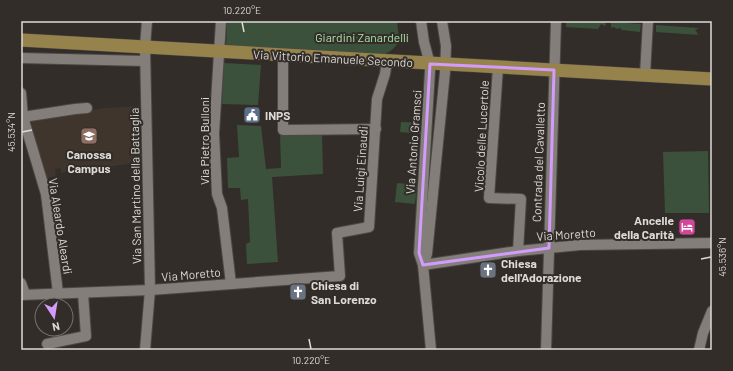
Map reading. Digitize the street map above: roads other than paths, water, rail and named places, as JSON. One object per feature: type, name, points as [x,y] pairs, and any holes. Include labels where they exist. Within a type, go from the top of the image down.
[{"type":"main road","name":"Via Vittorio Emanuele Secondo","points":[[21,40],[712,79]]},
{"type":"street","name":"Via San Martino della Battaglia","points":[[145,350],[150,290],[145,61],[147,21]]},
{"type":"street","name":"Via Pietro Bulloni","points":[[221,21],[214,134],[217,194],[222,208],[231,284]]},
{"type":"street","name":"Via Antonio Gramsci","points":[[421,21],[424,42],[430,64],[430,71],[419,253],[423,265],[431,350]]},
{"type":"street","name":"Via Antonio Gramsci","points":[[423,265],[427,254],[445,64],[446,46],[442,21]]},
{"type":"street","name":"Contrada del Cavalletto","points":[[546,350],[556,21]]},
{"type":"street","points":[[645,75],[648,21]]},
{"type":"street","points":[[283,55],[283,130],[376,128]]},
{"type":"street","points":[[21,58],[145,61]]},
{"type":"street","name":"Via Luigi Einaudi","points":[[340,276],[337,233],[369,227],[377,99],[385,74],[387,61]]},
{"type":"street","name":"Vicolo delle Lucertole","points":[[498,67],[488,198],[521,199],[518,251]]},
{"type":"street","name":"Via Aleardo Aleardi","points":[[21,93],[23,117],[46,194],[58,293]]},
{"type":"street","points":[[23,117],[75,108],[87,108]]},
{"type":"street","name":"Via Moretto","points":[[423,265],[518,251],[580,245],[712,243]]},
{"type":"street","name":"Via Moretto","points":[[23,295],[150,290],[340,276]]},
{"type":"street","points":[[21,283],[23,295]]},
{"type":"street","points":[[47,344],[86,336],[82,293]]},
{"type":"street","points":[[700,350],[708,335],[712,311]]},
{"type":"place","name":"INPS","points":[[252,115]]},
{"type":"place","name":"Canossa Campus","points":[[89,136]]},
{"type":"place","name":"Ancelle della Carità","points":[[687,227]]},
{"type":"place","name":"Chiesa dell'Adorazione","points":[[488,270]]},
{"type":"place","name":"Chiesa di San Lorenzo","points":[[298,292]]},
{"type":"park label","name":"Giardini Zanardelli","points":[[362,37]]}]
